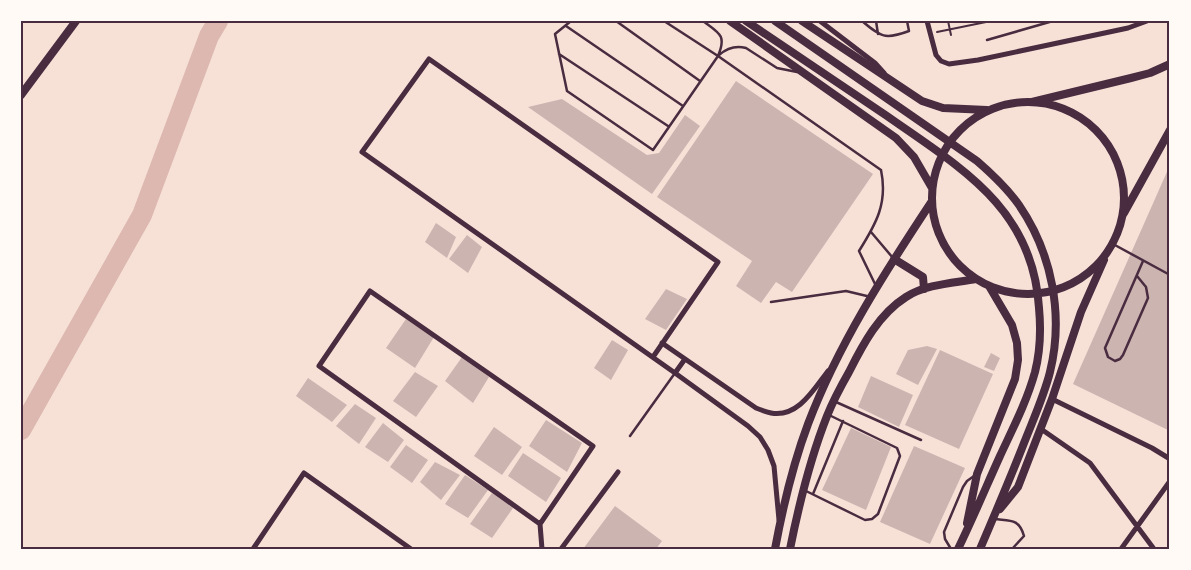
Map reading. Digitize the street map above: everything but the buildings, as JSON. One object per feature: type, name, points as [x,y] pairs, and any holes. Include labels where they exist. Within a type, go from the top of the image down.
[{"type":"main road","points":[[21,95],[76,21]]},
{"type":"main road","points":[[730,21],[806,73],[903,144],[932,188]]},
{"type":"main road","points":[[746,21],[858,96],[967,173],[988,191],[1016,228],[1026,250],[1034,273],[1039,298],[1039,342],[1035,371],[1027,398],[958,549]]},
{"type":"main road","points":[[774,21],[977,161],[1001,182],[1019,204],[1041,246],[1050,271],[1056,318],[1055,344],[1050,373],[1040,403],[980,549]]},
{"type":"main road","points":[[802,21],[922,101],[951,109],[989,110]]},
{"type":"main road","points":[[1107,254],[1083,277],[1056,290],[1037,294],[1018,293],[989,286],[962,268],[944,246],[934,220],[932,201],[932,188],[936,168],[950,141],[964,126],[989,110],[1008,104],[1032,102],[1131,78],[1150,73],[1170,64]]},
{"type":"main road","points":[[1032,102],[1066,109],[1086,121],[1103,137],[1116,156],[1120,167],[1124,190],[1124,213]]},
{"type":"main road","points":[[993,518],[1018,487],[1052,399],[1081,312],[1120,228],[1124,213],[1170,130]]},
{"type":"main road","points":[[775,549],[788,488],[798,454],[808,424],[836,361],[877,287],[932,201]]},
{"type":"main road","points":[[894,259],[923,277],[924,289]]},
{"type":"main road","points":[[790,549],[803,489],[827,414],[855,359],[885,314],[907,296],[924,289],[976,279]]},
{"type":"main road","points":[[963,538],[977,474],[1015,379],[1018,360],[1017,342],[1012,325],[989,286]]},
{"type":"street","points":[[820,21],[875,63],[893,83]]},
{"type":"street","points":[[927,21],[936,55],[941,61],[949,64],[1118,30],[1147,21]]},
{"type":"street","points":[[653,357],[718,262],[430,59],[362,152],[748,426],[760,438],[768,450],[774,466],[780,526]]},
{"type":"street","points":[[540,524],[319,366],[370,291],[593,446],[540,524],[542,549]]},
{"type":"street","points":[[662,343],[756,408],[772,413],[788,412],[801,405],[836,361]]},
{"type":"street","points":[[675,373],[685,359]]},
{"type":"street","points":[[1052,399],[1152,448],[1170,459]]},
{"type":"street","points":[[1041,429],[1090,462],[1154,549]]},
{"type":"street","points":[[254,548],[304,472],[411,549]]},
{"type":"street","points":[[561,549],[618,472]]},
{"type":"street","points":[[1121,549],[1170,481]]},
{"type":"lane","points":[[571,21],[555,34],[567,91],[653,150],[718,56],[722,47],[721,36],[703,21]]},
{"type":"lane","points":[[616,21],[700,81]]},
{"type":"lane","points":[[664,21],[718,56],[881,170],[884,183],[884,199],[871,232],[859,251],[877,287]]},
{"type":"lane","points":[[862,21],[878,35],[884,36],[898,35],[909,31],[907,21]]},
{"type":"lane","points":[[876,21],[878,35]]},
{"type":"lane","points":[[987,40],[1053,21]]},
{"type":"lane","points":[[566,26],[684,106]]},
{"type":"lane","points":[[718,56],[731,47],[742,47],[777,68],[806,73]]},
{"type":"lane","points":[[559,54],[669,127]]},
{"type":"lane","points":[[871,232],[894,259]]},
{"type":"lane","points":[[1113,244],[1170,275]]},
{"type":"lane","points":[[1137,276],[1146,287],[1148,298],[1123,355],[1120,359],[1114,361],[1108,357],[1105,348],[1144,260]]},
{"type":"lane","points":[[771,302],[846,291],[871,297]]},
{"type":"lane","points":[[630,436],[675,373]]},
{"type":"lane","points":[[834,401],[921,440]]},
{"type":"lane","points":[[803,489],[865,520],[872,520],[878,514],[900,456],[897,448],[827,414]]},
{"type":"lane","points":[[813,494],[843,421]]},
{"type":"lane","points":[[951,549],[945,539],[944,532],[963,487],[967,481],[977,474]]},
{"type":"lane","points":[[993,518],[1016,522],[1022,528],[1024,536],[1012,549]]},
{"type":"path","points":[[948,21],[951,35]]},
{"type":"path","points":[[930,34],[991,21]]},
{"type":"waterway","points":[[21,430],[142,215],[209,36],[218,21]]}]
